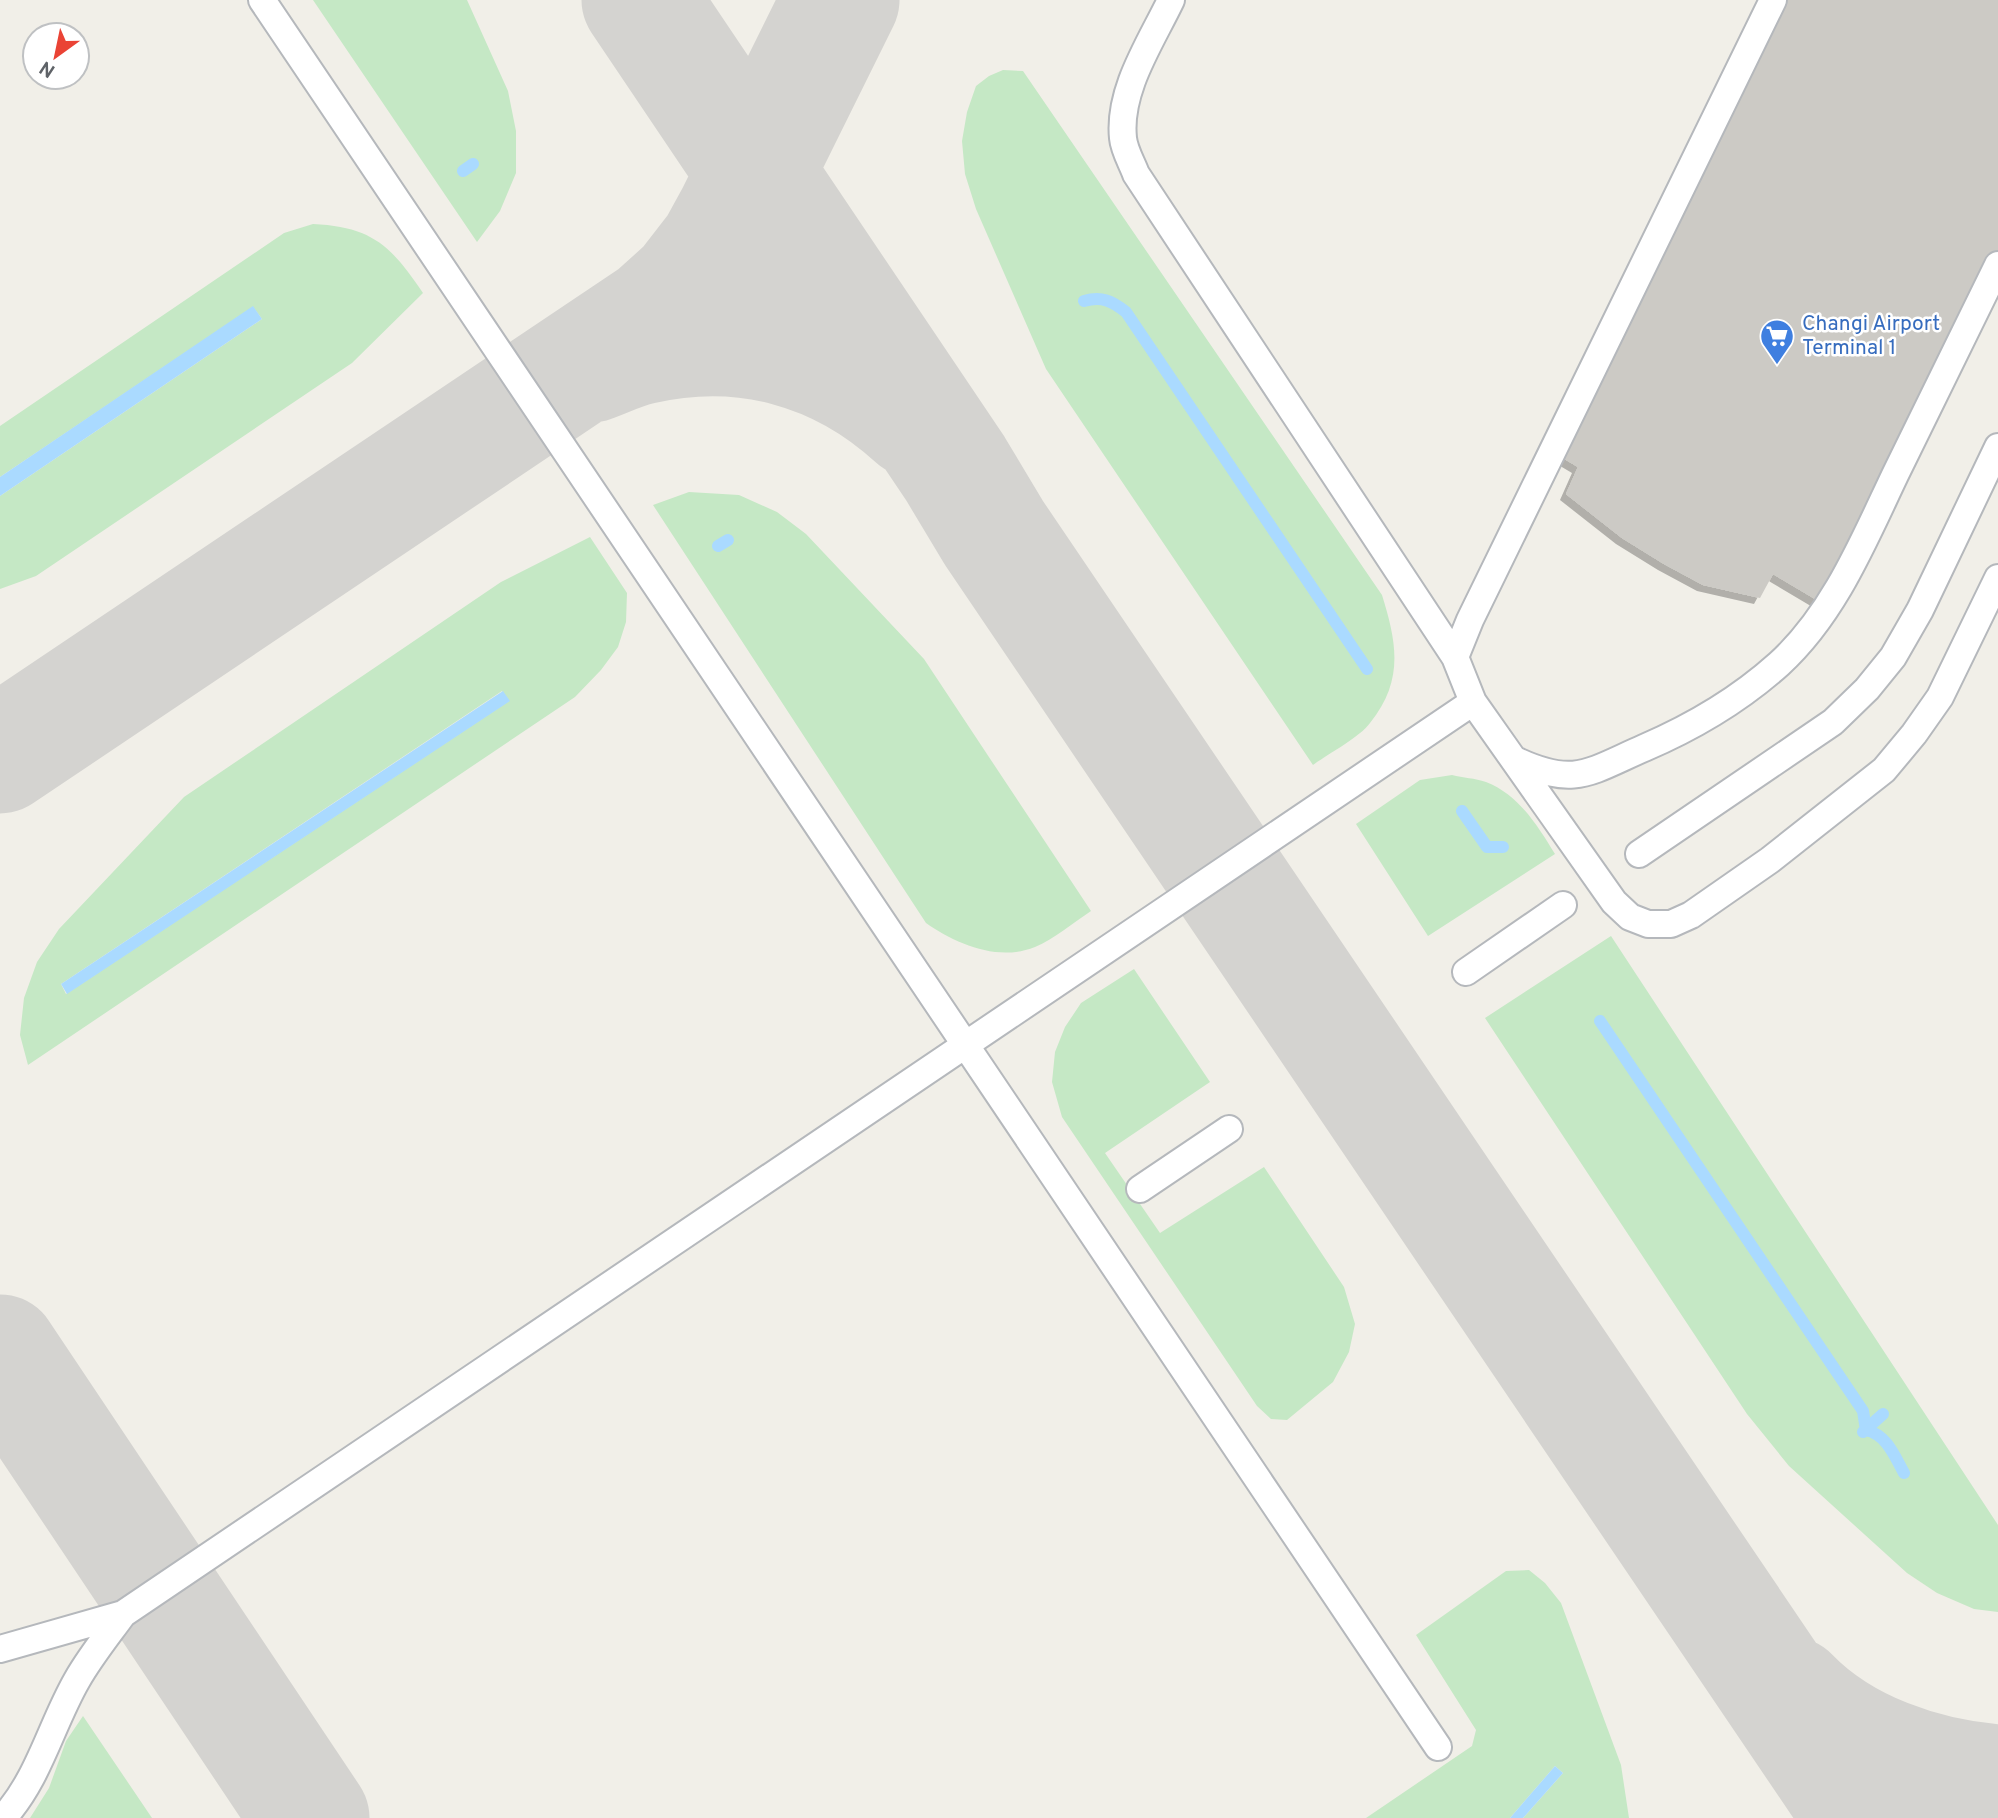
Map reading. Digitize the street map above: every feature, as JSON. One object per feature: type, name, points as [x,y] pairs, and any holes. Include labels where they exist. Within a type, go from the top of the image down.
[{"type":"lane","points":[[262,0],[1438,1747]]},
{"type":"lane","points":[[1171,0],[1136,73],[1123,108],[1123,141],[1136,174],[1455,657],[1472,702],[1614,902],[1630,917],[1648,924],[1671,924],[1691,915],[1770,860],[1884,770],[1940,697],[1998,578]]},
{"type":"lane","points":[[1455,657],[1476,608],[1773,0]]},
{"type":"lane","points":[[1515,760],[1541,772],[1563,776],[1586,774],[1714,713],[1780,663],[1815,623],[1847,574],[1998,265]]},
{"type":"lane","points":[[1639,854],[1833,722],[1867,688],[1893,657],[1920,610],[1998,447]]},
{"type":"lane","points":[[0,1649],[122,1614],[1472,702]]},
{"type":"lane","points":[[1466,972],[1563,905]]},
{"type":"lane","points":[[1140,1189],[1228,1129]]},
{"type":"lane","points":[[4,1818],[33,1774],[77,1680],[122,1614]]},
{"type":"green space","points":[[313,0],[467,0],[508,91],[516,131],[516,173],[500,211],[477,242]]},
{"type":"green space","points":[[1003,70],[1023,71],[1382,595],[1394,646],[1393,677],[1388,692],[1381,707],[1365,728],[1352,740],[1313,765],[1046,369],[976,209],[965,174],[962,141],[967,112],[976,86]]},
{"type":"green space","points":[[313,224],[351,229],[378,242],[401,263],[423,293],[352,363],[36,576],[0,589],[0,496],[262,319],[253,307],[0,477],[0,426],[284,233]]},
{"type":"green space","points":[[689,492],[739,495],[777,512],[806,534],[924,659],[1091,911],[1042,944],[1007,953],[964,944],[926,923],[653,505]]},
{"type":"green space","points":[[590,537],[627,593],[626,622],[618,647],[601,670],[575,697],[28,1065],[20,1035],[24,998],[37,962],[59,929],[184,797],[501,582]],"holes":[[[502,691],[509,701],[66,994],[61,984]]]},
{"type":"green space","points":[[1452,775],[1486,782],[1508,795],[1534,822],[1555,854],[1428,936],[1356,824],[1420,780]]},
{"type":"green space","points":[[1611,936],[1998,1525],[1998,1612],[1974,1609],[1937,1593],[1907,1573],[1789,1466],[1747,1414],[1485,1018]]},
{"type":"green space","points":[[1134,969],[1210,1082],[1105,1153],[1160,1233],[1264,1167],[1344,1287],[1355,1324],[1349,1352],[1333,1382],[1287,1420],[1271,1419],[1257,1406],[1062,1117],[1052,1082],[1055,1052],[1065,1027],[1081,1003]]},
{"type":"green space","points":[[1529,1570],[1545,1583],[1561,1603],[1621,1765],[1629,1818],[1523,1818],[1563,1773],[1555,1766],[1510,1818],[1366,1818],[1472,1746],[1476,1730],[1416,1635],[1506,1571]]},
{"type":"green space","points":[[83,1716],[152,1818],[30,1818],[49,1788],[66,1741]]},
{"type":"water","points":[[253,306],[262,319],[0,496],[0,477]]},
{"type":"water","points":[[503,691],[510,701],[67,994],[61,984]]},
{"type":"water","points":[[1555,1766],[1563,1773],[1523,1818],[1510,1818]]},
{"type":"building","name":"Changi Airport Terminal 1","points":[[1776,0],[1998,0],[1998,278],[1837,612],[1773,574],[1760,598],[1703,585],[1664,564],[1622,538],[1566,494],[1578,467],[1556,454]]},
{"type":"waterway","points":[[463,171],[473,164]]},
{"type":"waterway","points":[[1084,301],[1106,300],[1126,312],[1367,669]]},
{"type":"waterway","points":[[718,546],[728,540]]},
{"type":"waterway","points":[[1462,811],[1487,847],[1503,847]]},
{"type":"waterway","points":[[1600,1021],[1863,1411],[1866,1430],[1885,1441],[1904,1473]]},
{"type":"waterway","points":[[1863,1432],[1883,1414]]},
{"type":"taxiway","points":[[640,0],[955,468],[994,533],[1864,1818]]},
{"type":"taxiway","points":[[0,755],[655,315],[686,287],[717,247],[841,0]]},
{"type":"taxiway","points":[[591,364],[635,348],[679,340],[716,338],[752,341],[788,348],[822,359],[886,395],[915,419]]},
{"type":"taxiway","points":[[0,1353],[311,1818]]},
{"type":"taxiway","points":[[1790,1695],[1834,1731],[1886,1757],[1942,1774],[1998,1783]]},
{"type":"place","name":"Changi Airport Terminal 1","points":[[1777,366]]}]
